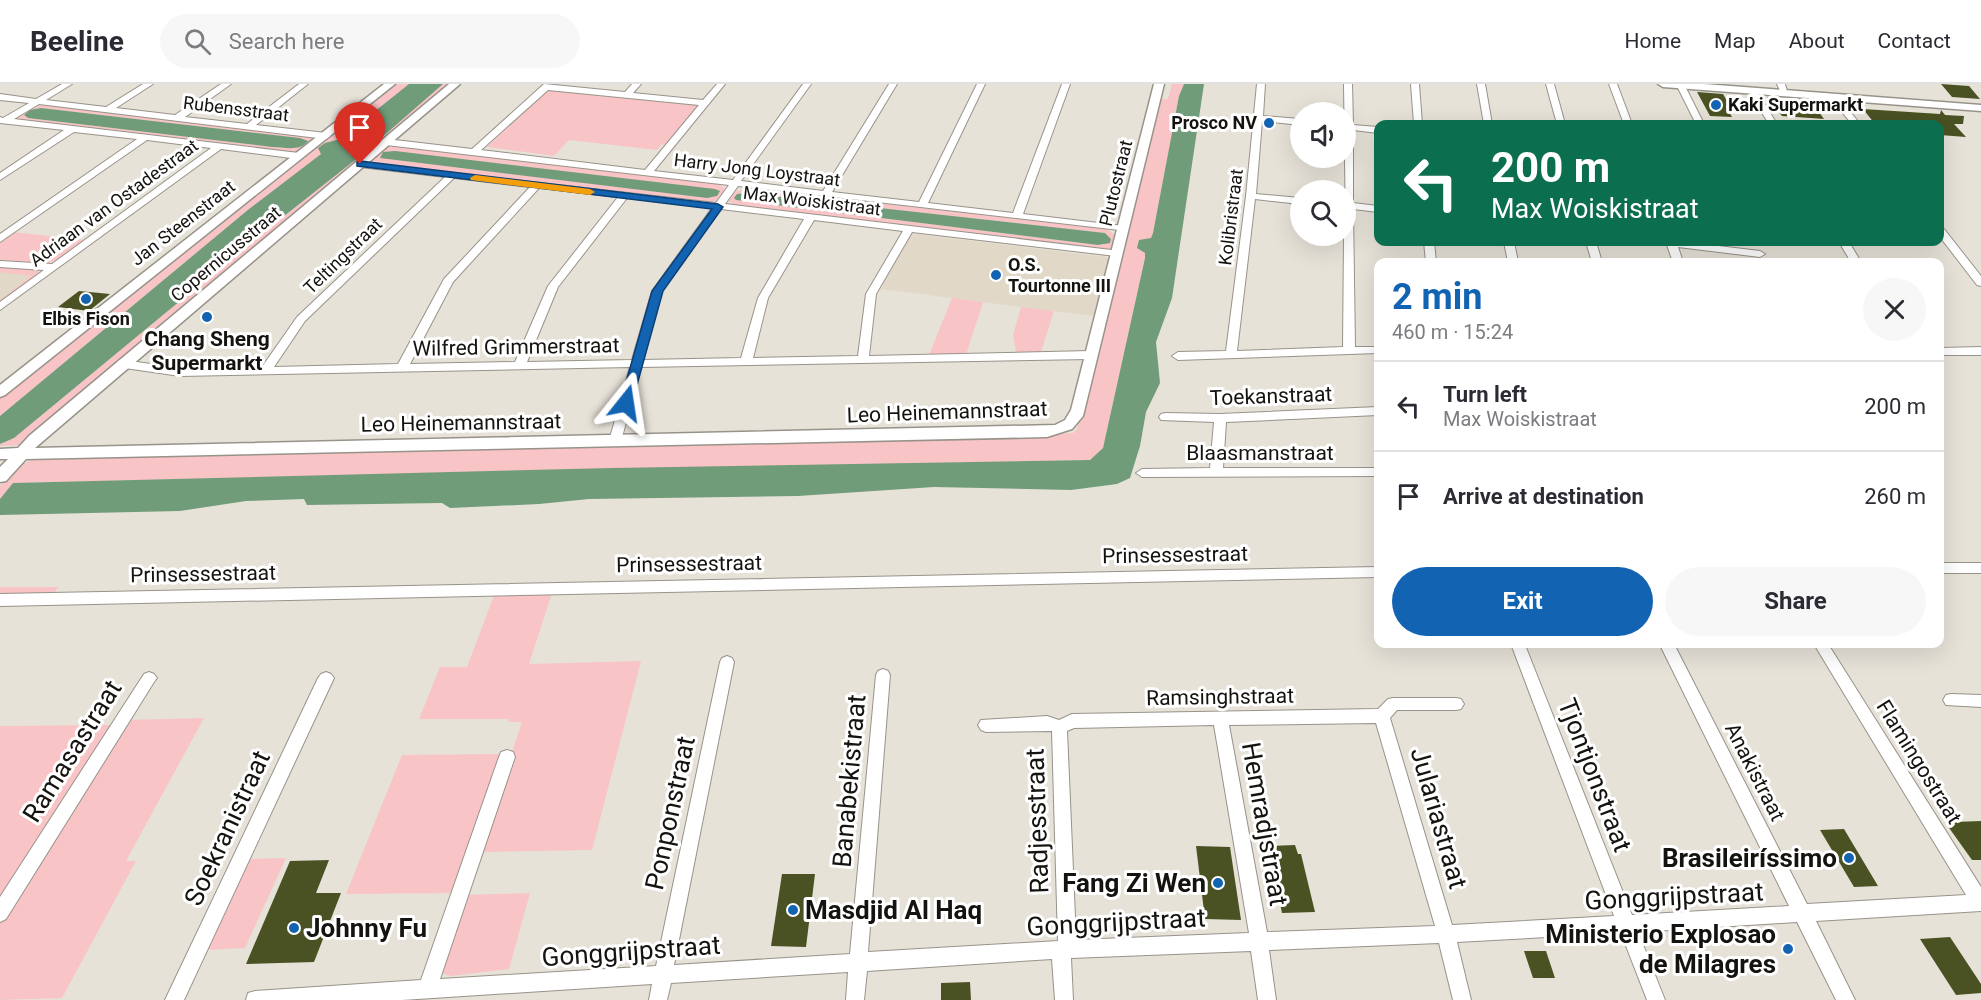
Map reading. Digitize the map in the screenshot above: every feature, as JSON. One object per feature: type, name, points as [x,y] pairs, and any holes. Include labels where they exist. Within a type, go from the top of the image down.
[{"type":"street","points":[[2,121],[68,84]]},
{"type":"street","points":[[107,110],[149,84]]},
{"type":"street","points":[[177,118],[227,84]]},
{"type":"street","points":[[248,126],[304,84]]},
{"type":"street","name":"Jan Steenstraat","points":[[1,390],[390,84]]},
{"type":"street","name":"Copernicusstraat","points":[[0,477],[34,440],[455,84]]},
{"type":"street","points":[[626,96],[637,84]]},
{"type":"street","points":[[647,173],[721,84]]},
{"type":"street","points":[[615,441],[657,291],[807,84]]},
{"type":"street","points":[[826,194],[893,84]]},
{"type":"street","points":[[922,206],[981,84]]},
{"type":"street","points":[[1017,216],[1066,84]]},
{"type":"street","name":"Plutostraat","points":[[1067,428],[1075,419],[1078,410],[1159,84]]},
{"type":"street","name":"Kolibristraat","points":[[1231,354],[1251,196],[1261,84]]},
{"type":"street","points":[[1348,84],[1348,102]]},
{"type":"street","points":[[1415,84],[1418,120]]},
{"type":"street","points":[[1481,84],[1487,120]]},
{"type":"street","points":[[1550,84],[1560,120]]},
{"type":"street","points":[[1613,84],[1626,120]]},
{"type":"street","points":[[1663,84],[1753,92],[1783,89],[1834,97],[1981,108]]},
{"type":"street","points":[[474,152],[547,86],[705,103]]},
{"type":"street","points":[[1681,86],[1698,120]]},
{"type":"street","points":[[1753,92],[1770,120]]},
{"type":"street","name":"Rubensstraat","points":[[0,97],[326,136]]},
{"type":"street","points":[[1834,97],[1853,120]]},
{"type":"street","points":[[1259,118],[1290,121]]},
{"type":"street","name":"Rubensstraat","points":[[2,121],[299,156]]},
{"type":"street","points":[[1356,128],[1374,130]]},
{"type":"street","points":[[0,177],[72,129]]},
{"type":"street","points":[[0,239],[144,138]]},
{"type":"street","name":"Harry Jong Loystraat","points":[[386,142],[1124,229]]},
{"type":"street","name":"Adriaan van Ostadestraat","points":[[0,307],[218,147]]},
{"type":"street","name":"Max Woiskistraat","points":[[360,164],[1116,254]]},
{"type":"street","name":"Teltingstraat","points":[[266,370],[301,319],[452,175]]},
{"type":"street","points":[[402,368],[448,281],[537,185]]},
{"type":"street","points":[[520,365],[553,286],[624,196]]},
{"type":"street","points":[[1251,196],[1290,200]]},
{"type":"street","points":[[1356,207],[1374,209]]},
{"type":"street","points":[[746,362],[763,298],[810,218]]},
{"type":"street","points":[[862,359],[871,294],[908,230]]},
{"type":"street","points":[[1944,236],[1981,284]]},
{"type":"street","points":[[1348,246],[1349,350]]},
{"type":"street","points":[[1694,246],[1762,258]]},
{"type":"street","points":[[0,264],[54,267]]},
{"type":"street","points":[[1178,356],[1374,350]]},
{"type":"street","points":[[1944,352],[1981,351]]},
{"type":"street","name":"Wilfred Grimmerstraat","points":[[122,364],[180,372],[1090,355]]},
{"type":"street","name":"Toekanstraat","points":[[1165,417],[1220,418],[1374,411]]},
{"type":"street","points":[[1216,474],[1220,418]]},
{"type":"street","name":"Leo Heinemannstraat","points":[[2,454],[1047,432],[1067,428]]},
{"type":"street","name":"Blaasmanstraat","points":[[1142,473],[1374,472]]},
{"type":"street","points":[[1944,568],[1981,568]]},
{"type":"street","name":"Prinsessestraat","points":[[0,600],[1374,572]]},
{"type":"street","name":"Tjontjonstraat","points":[[1519,648],[1656,1000]]},
{"type":"street","name":"Anakistraat","points":[[1669,648],[1846,1000]]},
{"type":"street","name":"Flamingostraat","points":[[1823,648],[1981,903]]},
{"type":"street","name":"Ponponstraat","points":[[658,1000],[727,662]]},
{"type":"street","name":"Banabekistraat","points":[[855,1000],[884,675]]},
{"type":"street","name":"Ramasastraat","points":[[0,913],[148,678]]},
{"type":"street","name":"Soekranistraat","points":[[174,1000],[326,678]]},
{"type":"street","points":[[1951,700],[1981,701]]},
{"type":"street","points":[[1382,716],[1393,704],[1456,704]]},
{"type":"street","name":"Ramsinghstraat","points":[[1060,728],[1072,721],[1382,716]]},
{"type":"street","name":"Julariastraat","points":[[1382,716],[1446,934],[1462,1000]]},
{"type":"street","name":"Hemradjstraat","points":[[1220,718],[1259,940],[1267,1000]]},
{"type":"street","points":[[986,725],[1047,723],[1060,728]]},
{"type":"street","name":"Radjesstraat","points":[[1060,728],[1064,1000]]},
{"type":"street","points":[[428,988],[507,757]]},
{"type":"street","name":"Gonggrijpstraat","points":[[255,1000],[299,999],[428,988],[470,993],[663,974],[1064,949],[1446,934],[1981,903]]},
{"type":"shaded area","points":[[395,84],[409,84],[340,139],[325,143],[321,154],[249,209],[0,416],[0,395]]},
{"type":"shaded area","points":[[409,84],[443,84],[364,153],[255,239],[14,438],[0,444],[0,416],[249,209],[321,154],[318,148],[325,143],[340,139]]},
{"type":"shaded area","points":[[443,84],[451,84],[22,445],[0,446],[14,438],[255,239],[364,153]]},
{"type":"shaded area","points":[[1172,84],[1184,84],[1179,96],[1153,233],[1151,238],[1139,241],[1137,248],[1145,253],[1145,258],[1103,448],[1090,460],[14,483],[0,499],[0,486],[18,466],[36,458],[936,439],[1073,433],[1077,429],[1086,396],[1159,99],[1168,99]]},
{"type":"shaded area","points":[[1184,84],[1204,84],[1172,298],[1156,342],[1160,383],[1146,412],[1140,446],[1130,478],[1117,484],[1071,490],[934,487],[798,496],[589,499],[450,508],[442,503],[307,505],[304,499],[246,501],[180,511],[0,515],[0,499],[13,483],[612,468],[1090,460],[1103,448],[1145,258],[1145,253],[1137,248],[1139,240],[1151,238],[1153,233],[1179,96]]},
{"type":"shaded area","points":[[551,90],[697,104],[699,107],[666,145],[662,144],[657,150],[569,140],[554,156],[487,147],[543,93]]},
{"type":"shaded area","points":[[44,105],[312,136],[315,139],[300,151],[288,153],[17,119],[16,117],[34,107]],"holes":[[[41,108],[300,138],[296,148],[272,147],[28,118],[24,115]]]},
{"type":"shaded area","points":[[41,108],[300,138],[308,141],[296,148],[272,147],[28,118],[24,115],[30,110]]},
{"type":"shaded area","points":[[393,146],[719,184],[726,190],[719,200],[708,203],[374,164],[372,159],[385,148]]},
{"type":"shaded area","points":[[395,151],[720,191],[717,196],[707,198],[380,158],[383,152]]},
{"type":"shaded area","points":[[749,188],[1106,229],[1116,235],[1112,249],[1104,250],[737,206],[729,202],[736,191]],"holes":[[[745,193],[1105,233],[1104,245],[1098,245],[736,200],[737,194]]]},
{"type":"shaded area","points":[[745,193],[1105,233],[1111,239],[1110,243],[1098,245],[734,198],[737,194]]},
{"type":"shaded area","points":[[13,232],[85,240],[61,258],[49,263],[0,260],[0,241]]},
{"type":"shaded area","name":"O.S. Tourtonne III","points":[[914,234],[1106,257],[1109,261],[1093,316],[881,289],[909,236]]},
{"type":"shaded area","points":[[0,266],[39,270],[39,273],[0,305]]},
{"type":"shaded area","points":[[0,266],[36,268],[39,273],[0,304],[0,300],[31,276],[0,272]]},
{"type":"shaded area","points":[[952,298],[983,302],[966,355],[929,355]]},
{"type":"shaded area","points":[[1021,307],[1054,311],[1041,352],[1016,352],[1013,335]]},
{"type":"shaded area","points":[[0,587],[58,587],[54,593],[0,594]]},
{"type":"shaded area","points":[[495,593],[552,593],[529,664],[641,661],[592,850],[479,852],[522,722],[508,722],[509,719],[419,719],[440,667],[467,667]]},
{"type":"shaded area","points":[[204,718],[126,861],[136,861],[62,998],[0,1000],[0,921],[126,720]]},
{"type":"shaded area","points":[[114,725],[0,905],[0,726]]},
{"type":"shaded area","points":[[503,754],[457,893],[346,894],[402,755]]},
{"type":"shaded area","points":[[286,858],[245,948],[204,950],[248,859]]},
{"type":"shaded area","points":[[530,893],[509,969],[451,976],[441,973],[464,895]]},
{"type":"building","points":[[1941,84],[1969,86],[1980,99],[1952,97]]},
{"type":"building","name":"Kaki Supermarkt","points":[[1697,92],[1723,94],[1730,106],[1726,106],[1732,117],[1710,116]]},
{"type":"building","points":[[1767,97],[1811,101],[1824,119],[1782,116]]},
{"type":"building","points":[[1863,109],[1940,114],[1941,110],[1945,115],[1964,116],[1963,124],[1954,124],[1966,137],[1944,135],[1944,120],[1872,120]]},
{"type":"building","name":"Elbis Fison","points":[[79,291],[110,294],[89,311],[58,307]]},
{"type":"building","points":[[1981,821],[1981,860],[1972,860],[1947,825],[1955,825],[1954,822]]},
{"type":"building","name":"Brasileiríssimo","points":[[1844,829],[1878,886],[1854,887],[1820,830]]},
{"type":"building","points":[[1295,845],[1298,854],[1301,854],[1315,912],[1282,913],[1268,846]]},
{"type":"building","name":"Fang Zi Wen","points":[[1196,846],[1230,847],[1241,920],[1205,919]]},
{"type":"building","name":"Johnny Fu","points":[[329,860],[316,893],[341,893],[314,962],[246,964],[290,861]]},
{"type":"building","name":"Masdjid Al Haq","points":[[782,874],[815,874],[806,947],[771,946]]},
{"type":"building","points":[[1950,937],[1981,984],[1981,993],[1956,995],[1920,939]]},
{"type":"building","points":[[1524,951],[1546,951],[1555,978],[1533,978]]},
{"type":"building","points":[[970,982],[971,1000],[941,1000],[941,983]]},
{"type":"slow traffic","points":[[475,178],[590,192]]},
{"type":"place","name":"Kaki Supermarkt","points":[[1716,105]]},
{"type":"place","name":"Prosco NV","points":[[1269,123]]},
{"type":"place","name":"O.S. Tourtonne III","points":[[996,275]]},
{"type":"place","name":"Elbis Fison","points":[[86,299]]},
{"type":"place","name":"Chang Sheng Supermarkt","points":[[207,317]]},
{"type":"place","name":"Brasileiríssimo","points":[[1849,858]]},
{"type":"place","name":"Fang Zi Wen","points":[[1218,883]]},
{"type":"place","name":"Masdjid Al Haq","points":[[793,910]]},
{"type":"place","name":"Johnny Fu","points":[[294,928]]},
{"type":"place","name":"Ministerio Explosao de Milagres","points":[[1788,949]]},
{"type":"route","points":[[360,164],[718,207],[657,291],[626,403]]}]
